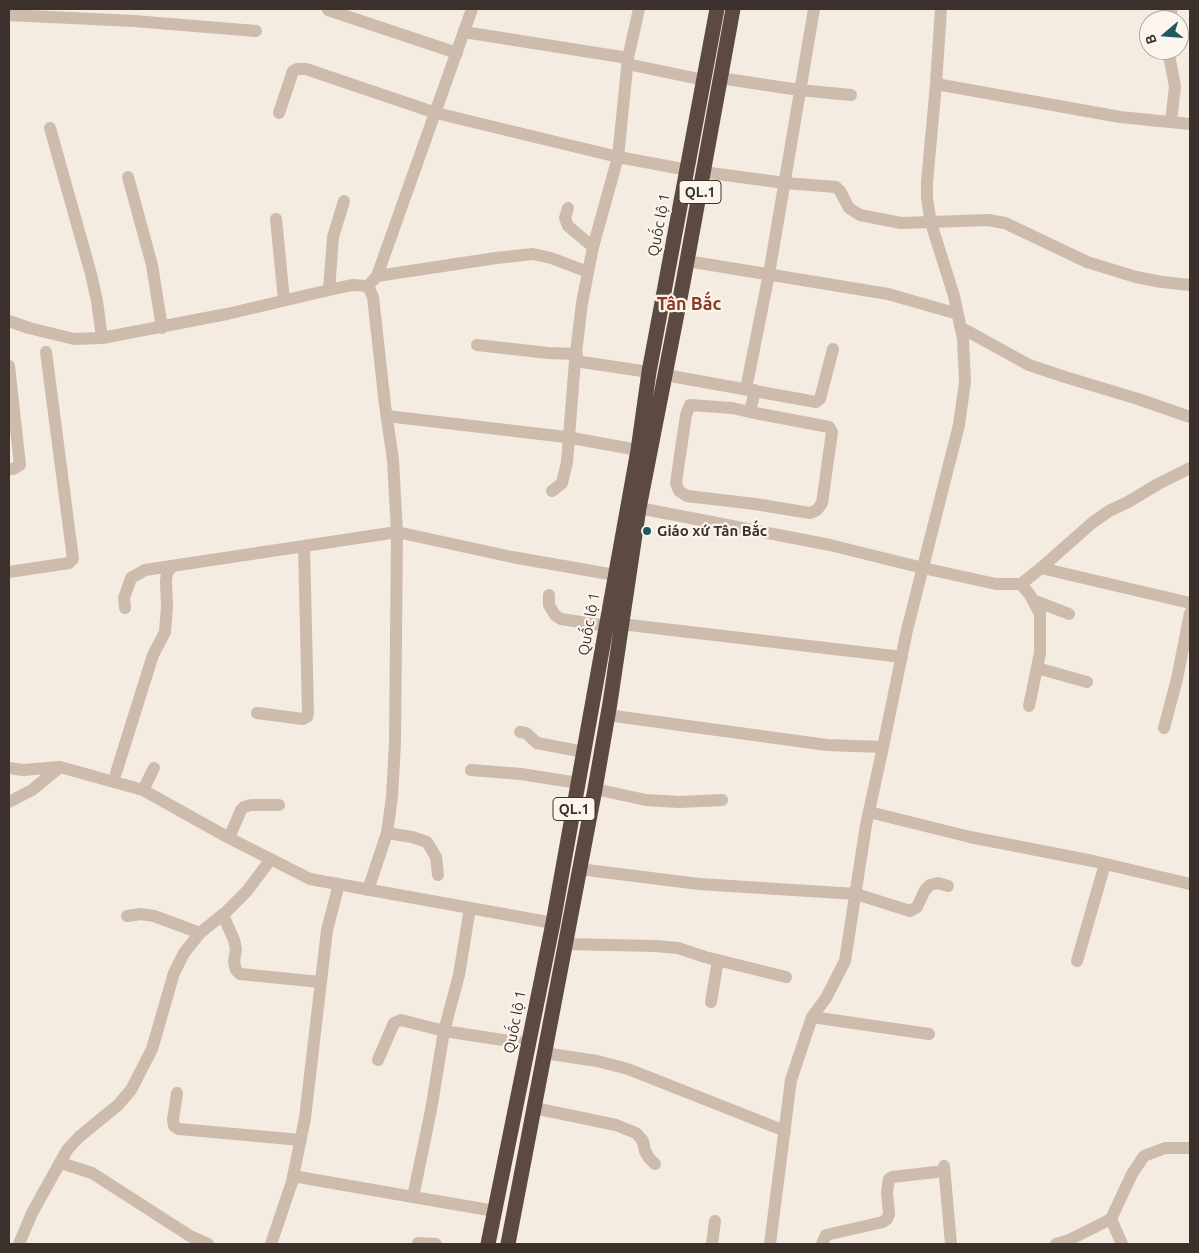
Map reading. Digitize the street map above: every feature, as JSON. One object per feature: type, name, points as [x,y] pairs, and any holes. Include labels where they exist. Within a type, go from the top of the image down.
[{"type":"highway","name":"Quốc lộ 1","points":[[508,1244],[595,789],[607,715],[616,575],[638,450],[649,372],[717,9]]},
{"type":"highway","name":"Quốc lộ 1","points":[[488,1244],[553,923],[584,752],[639,508],[733,9]]},
{"type":"street","points":[[9,321],[74,339],[102,338],[162,328],[329,290],[352,286],[368,286],[377,276],[472,9]]},
{"type":"street","points":[[552,491],[562,483],[567,462],[582,303],[593,247],[618,157],[627,61],[639,9]]},
{"type":"street","points":[[750,412],[750,390],[814,9]]},
{"type":"street","points":[[770,1244],[791,1080],[812,1017],[826,998],[845,961],[869,812],[902,657],[959,425],[965,382],[963,339],[958,314],[931,223],[927,199],[941,9]]},
{"type":"street","points":[[328,10],[457,53]]},
{"type":"street","points":[[9,15],[134,21],[256,31]]},
{"type":"street","points":[[464,32],[627,61],[704,80]]},
{"type":"street","points":[[1170,60],[1175,86],[1172,122]]},
{"type":"street","points":[[279,113],[293,71],[306,69],[436,113],[618,157],[688,170]]},
{"type":"street","points":[[720,78],[799,90],[851,95]]},
{"type":"street","points":[[936,84],[1120,117],[1190,124]]},
{"type":"street","points":[[50,128],[97,300],[102,338]]},
{"type":"street","points":[[703,172],[785,183],[836,187],[849,208],[860,215],[901,223],[988,220],[1005,223],[1087,262],[1136,277],[1190,285]]},
{"type":"street","points":[[128,176],[152,265],[162,328]]},
{"type":"street","points":[[329,290],[333,237],[344,201]]},
{"type":"street","points":[[568,208],[565,218],[568,226],[593,247]]},
{"type":"street","points":[[276,219],[284,300]]},
{"type":"street","points":[[377,276],[533,254],[551,258],[588,272]]},
{"type":"street","points":[[687,261],[888,294],[958,314]]},
{"type":"street","points":[[368,286],[373,297],[394,460],[397,532],[395,743],[392,797],[387,832],[368,890]]},
{"type":"street","points":[[960,327],[1029,364],[1190,417]]},
{"type":"street","points":[[477,345],[548,353],[649,372]]},
{"type":"street","points":[[665,375],[819,401],[833,349]]},
{"type":"street","points":[[9,572],[69,563],[73,559],[46,352]]},
{"type":"street","points":[[9,366],[20,464],[13,469],[9,469]]},
{"type":"street","points":[[690,405],[732,408],[750,412],[829,427],[832,432],[822,504],[817,510],[810,513],[687,496],[679,491],[676,483],[686,415],[690,405]]},
{"type":"street","points":[[387,416],[569,437],[638,450]]},
{"type":"street","points":[[639,508],[830,545],[996,584],[1020,584],[1092,523],[1109,511],[1190,468]]},
{"type":"street","points":[[125,608],[124,598],[131,578],[145,570],[397,532],[512,557],[616,575]]},
{"type":"street","points":[[257,713],[303,719],[307,717],[304,547]]},
{"type":"street","points":[[116,772],[153,655],[165,632],[167,572],[173,566]]},
{"type":"street","points":[[1041,568],[1190,603]]},
{"type":"street","points":[[1020,584],[1033,600],[1040,614],[1040,652],[1030,706]]},
{"type":"street","points":[[549,595],[549,606],[555,615],[561,619],[902,657]]},
{"type":"street","points":[[1033,600],[1069,614]]},
{"type":"street","points":[[1164,728],[1177,679],[1190,613]]},
{"type":"street","points":[[1037,668],[1087,682]]},
{"type":"street","points":[[607,715],[827,745],[883,747]]},
{"type":"street","points":[[520,732],[526,733],[537,743],[584,752]]},
{"type":"street","points":[[9,768],[23,770],[60,767],[143,790],[229,838],[310,879],[553,923]]},
{"type":"street","points":[[9,802],[32,790],[60,767]]},
{"type":"street","points":[[143,790],[154,768]]},
{"type":"street","points":[[470,770],[521,774],[578,783]]},
{"type":"street","points":[[595,789],[646,800],[679,802],[722,800]]},
{"type":"street","points":[[229,838],[244,807],[252,805],[279,806]]},
{"type":"street","points":[[869,812],[970,837],[1105,864],[1190,884]]},
{"type":"street","points":[[387,832],[427,842],[436,857],[438,875]]},
{"type":"street","points":[[19,1244],[32,1213],[67,1150],[79,1137],[118,1105],[131,1090],[152,1049],[174,973],[184,953],[200,933],[223,915],[247,891],[271,859]]},
{"type":"street","points":[[1077,961],[1105,864]]},
{"type":"street","points":[[579,869],[700,884],[856,894],[910,911],[917,907],[925,890],[930,885],[938,883],[948,886]]},
{"type":"street","points":[[271,1244],[293,1176],[305,1118],[327,930],[339,884]]},
{"type":"street","points":[[413,1197],[431,1110],[444,1031],[459,975],[470,908]]},
{"type":"street","points":[[127,916],[142,914],[154,916],[200,933]]},
{"type":"street","points":[[223,915],[234,940],[236,948],[234,962],[236,970],[240,974],[320,982]]},
{"type":"street","points":[[565,944],[670,948],[786,977]]},
{"type":"street","points":[[712,1002],[718,960]]},
{"type":"street","points":[[812,1017],[929,1034]]},
{"type":"street","points":[[378,1060],[396,1021],[405,1020],[444,1031],[529,1044]]},
{"type":"street","points":[[544,1053],[597,1061],[628,1069],[785,1131]]},
{"type":"street","points":[[177,1093],[173,1120],[174,1126],[179,1129],[300,1140]]},
{"type":"street","points":[[534,1108],[616,1125],[636,1133],[643,1141],[645,1150],[654,1164]]},
{"type":"street","points":[[1056,1244],[1069,1240],[1111,1219],[1132,1174],[1144,1156],[1165,1148],[1190,1148]]},
{"type":"street","points":[[61,1162],[92,1173],[190,1236],[208,1244]]},
{"type":"street","points":[[822,1244],[826,1235],[883,1222],[887,1219],[889,1214],[887,1192],[889,1179],[892,1177],[940,1169],[952,1244]]},
{"type":"street","points":[[293,1176],[495,1211]]},
{"type":"street","points":[[1111,1219],[1122,1244]]},
{"type":"street","points":[[712,1244],[715,1221]]},
{"type":"street","points":[[418,1243],[436,1244]]},
{"type":"place","name":"Giáo xứ Tân Bắc","points":[[647,531]]},
{"type":"district","name":"Tân Bắc","points":[[689,304]]}]
